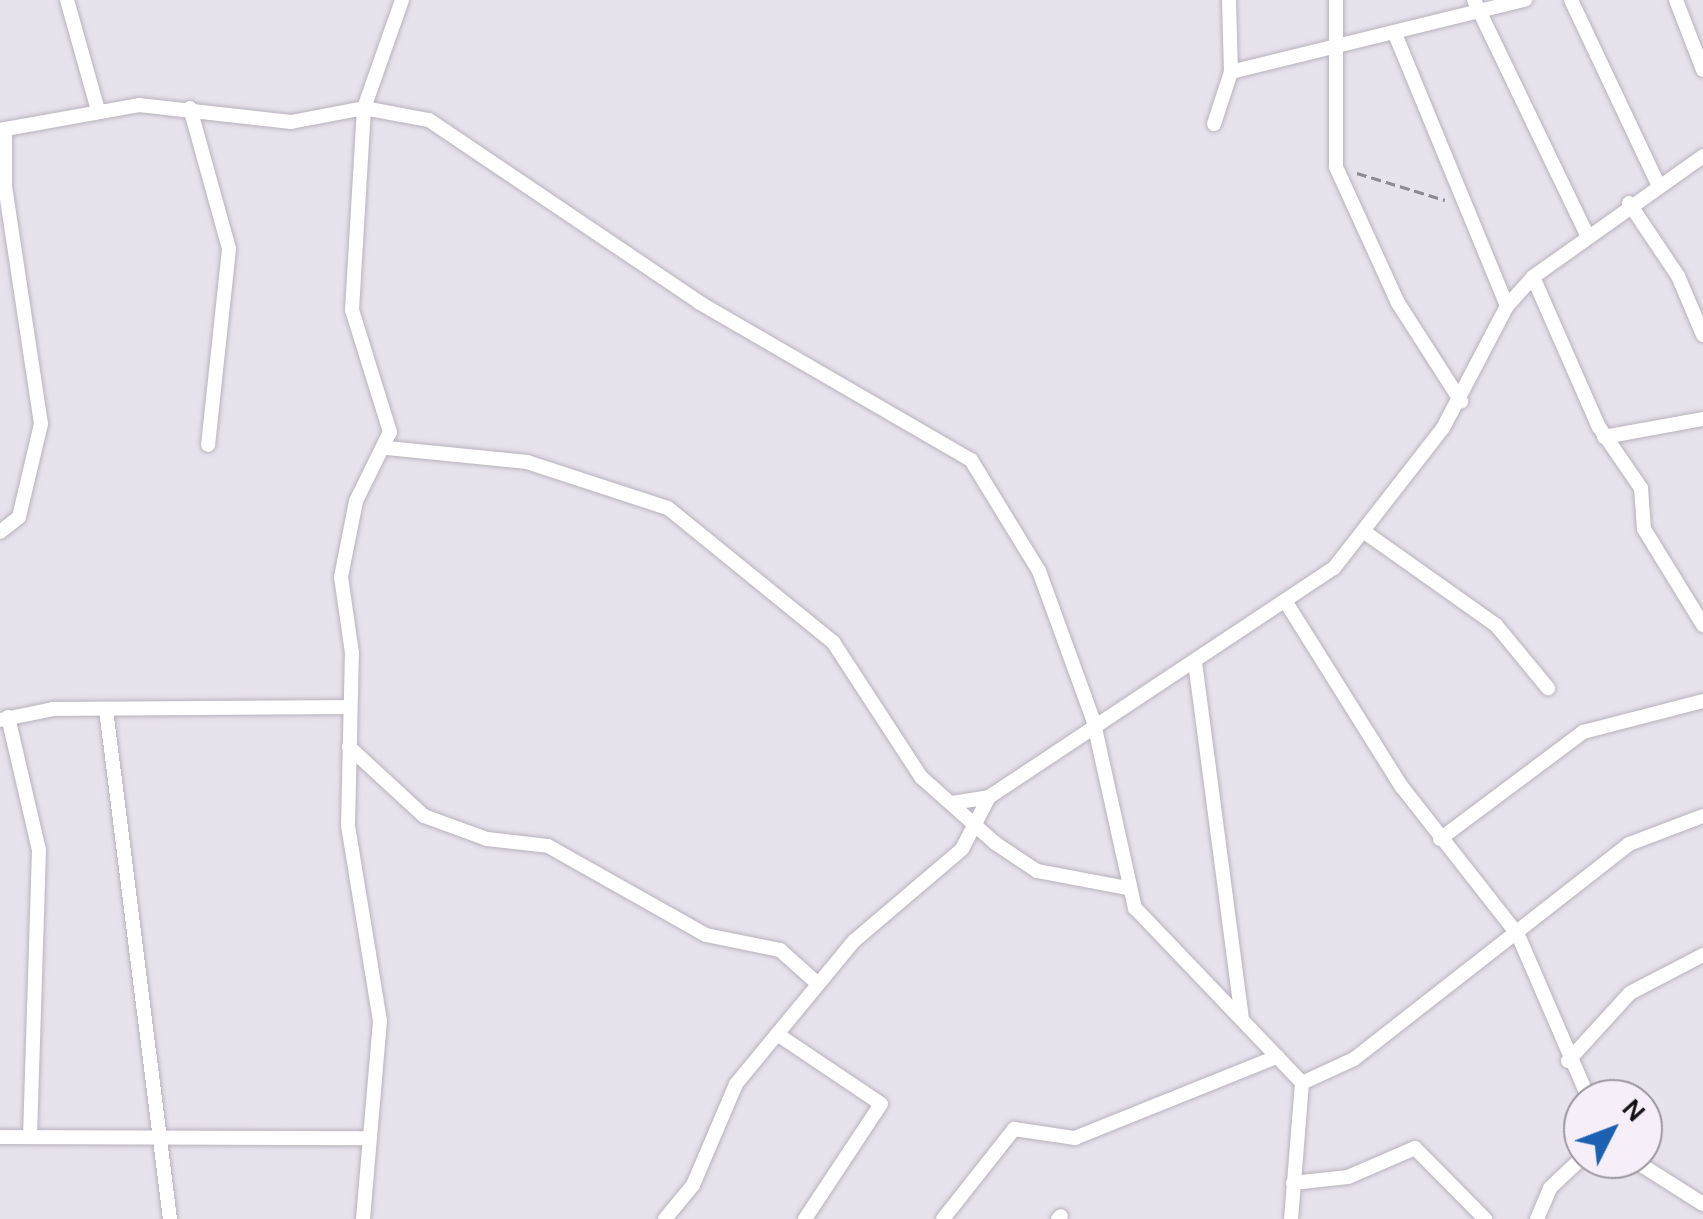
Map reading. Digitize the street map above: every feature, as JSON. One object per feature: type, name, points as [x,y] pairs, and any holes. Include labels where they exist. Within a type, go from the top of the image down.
[{"type":"street","points":[[67,0],[98,110]]},
{"type":"street","points":[[363,1219],[380,1021],[348,826],[342,554],[356,500],[386,448],[390,415],[352,310],[364,108],[402,0]]},
{"type":"street","points":[[1214,124],[1231,72],[1229,0]]},
{"type":"street","points":[[1336,0],[1336,167],[1398,303],[1461,401]]},
{"type":"street","points":[[1231,72],[1336,42],[1395,34],[1478,6],[1525,0]]},
{"type":"street","points":[[1571,0],[1658,184]]},
{"type":"street","points":[[1676,0],[1703,70]]},
{"type":"street","points":[[1478,6],[1586,232]]},
{"type":"street","points":[[1395,34],[1458,202],[1508,306]]},
{"type":"street","points":[[190,108],[229,249],[208,445]]},
{"type":"street","points":[[0,532],[18,516],[41,424],[2,186],[2,130],[98,110],[190,108],[290,122],[364,108],[429,120],[496,157],[700,303],[971,460],[1040,571],[1094,720],[1127,888],[1146,923],[1302,1083],[1293,1183],[1296,1217]]},
{"type":"street","points":[[665,1219],[693,1185],[736,1084],[818,984],[962,849],[989,797],[1094,720],[1287,604],[1366,533],[1461,401],[1508,306],[1533,278],[1586,232],[1703,156]]},
{"type":"street","points":[[1629,203],[1678,276],[1703,335]]},
{"type":"street","points":[[1533,278],[1604,437],[1641,488],[1644,529],[1703,624]]},
{"type":"street","points":[[1604,437],[1703,419]]},
{"type":"street","points":[[386,448],[508,458],[668,508],[833,642],[896,746],[972,824],[1036,871],[1127,888]]},
{"type":"street","points":[[1366,533],[1496,625],[1548,688]]},
{"type":"street","points":[[1287,604],[1440,839],[1518,934],[1578,1079]]},
{"type":"street","points":[[1194,662],[1242,1020]]},
{"type":"street","points":[[1440,839],[1583,732],[1703,701]]},
{"type":"street","points":[[30,1137],[39,850],[4,718],[106,709],[347,707]]},
{"type":"street","points":[[106,709],[153,1140],[170,1219]]},
{"type":"street","points":[[349,747],[424,816],[487,839],[548,846],[706,935],[780,950],[818,984]]},
{"type":"street","points":[[952,803],[989,797]]},
{"type":"street","points":[[1302,1083],[1354,1059],[1629,844],[1703,816]]},
{"type":"street","points":[[962,849],[995,843]]},
{"type":"street","points":[[1568,1060],[1630,993],[1703,956]]},
{"type":"street","points":[[777,1034],[881,1104],[805,1219]]},
{"type":"street","points":[[943,1219],[1014,1129],[1075,1138],[1277,1057]]},
{"type":"street","points":[[0,1136],[153,1140],[367,1138]]},
{"type":"street","points":[[1293,1183],[1348,1177],[1415,1148],[1486,1219]]},
{"type":"street","points":[[1537,1219],[1550,1188],[1563,1176]]},
{"type":"street","points":[[1663,1179],[1703,1204]]},
{"type":"path","points":[[1336,167],[1458,202]]}]
